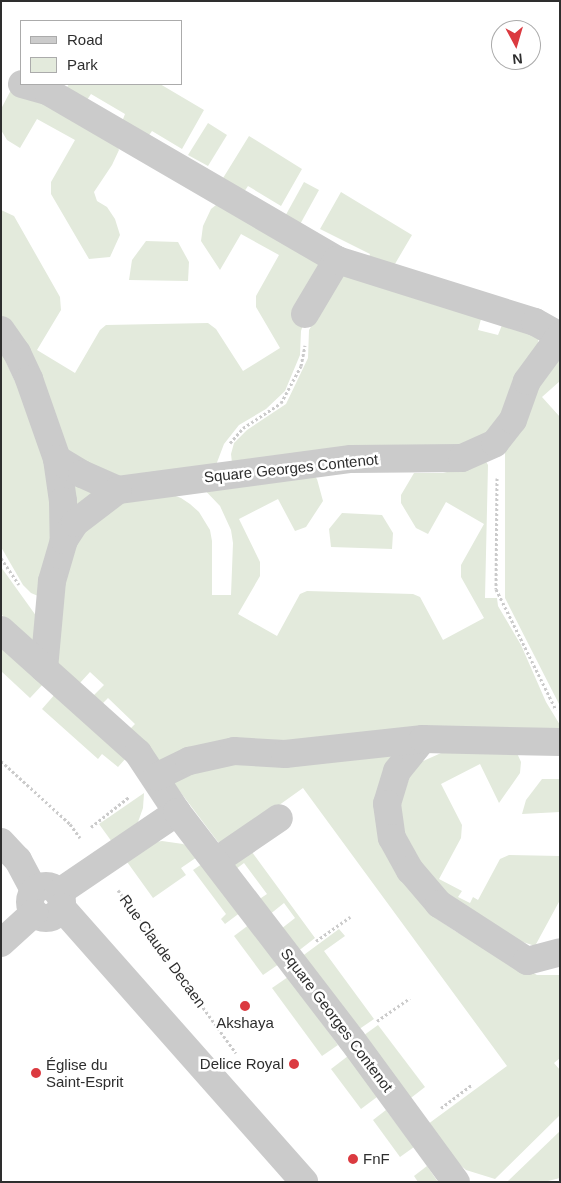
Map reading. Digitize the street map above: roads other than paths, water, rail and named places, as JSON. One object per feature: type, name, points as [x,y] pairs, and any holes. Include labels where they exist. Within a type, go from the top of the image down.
[{"type":"street","name":"Square Georges Contenot","points":[[1,79],[20,84]]},
{"type":"street","name":"Square Georges Contenot","points":[[26,85],[47,91],[337,260],[535,322],[560,336],[536,366],[527,382],[513,420],[495,443],[462,458],[351,459],[226,474],[118,490]]},
{"type":"street","points":[[307,312],[337,260]]},
{"type":"street","points":[[1,330],[17,353],[29,379],[57,459],[63,502],[64,540]]},
{"type":"street","points":[[44,669],[52,581],[64,540],[74,523],[118,490],[82,474],[57,459]]},
{"type":"street","name":"Square Georges Contenot","points":[[1,630],[138,753],[156,777],[177,812],[292,960],[456,1182]]},
{"type":"street","points":[[156,777],[189,761],[234,751],[285,754],[423,739],[560,742]]},
{"type":"street","points":[[423,739],[397,771],[386,804],[392,838],[410,870],[439,904],[527,960],[560,952]]},
{"type":"street","points":[[1,943],[47,901],[177,812]]},
{"type":"street","points":[[216,861],[279,818]]},
{"type":"street","points":[[1,842],[18,860],[47,901],[304,1182]]},
{"type":"place","name":"Akshaya","points":[[245,1006]]},
{"type":"place","name":"Delice Royal","points":[[294,1064]]},
{"type":"place","name":"Église du Saint-Esprit","points":[[36,1073]]},
{"type":"place","name":"FnF","points":[[353,1159]]}]
